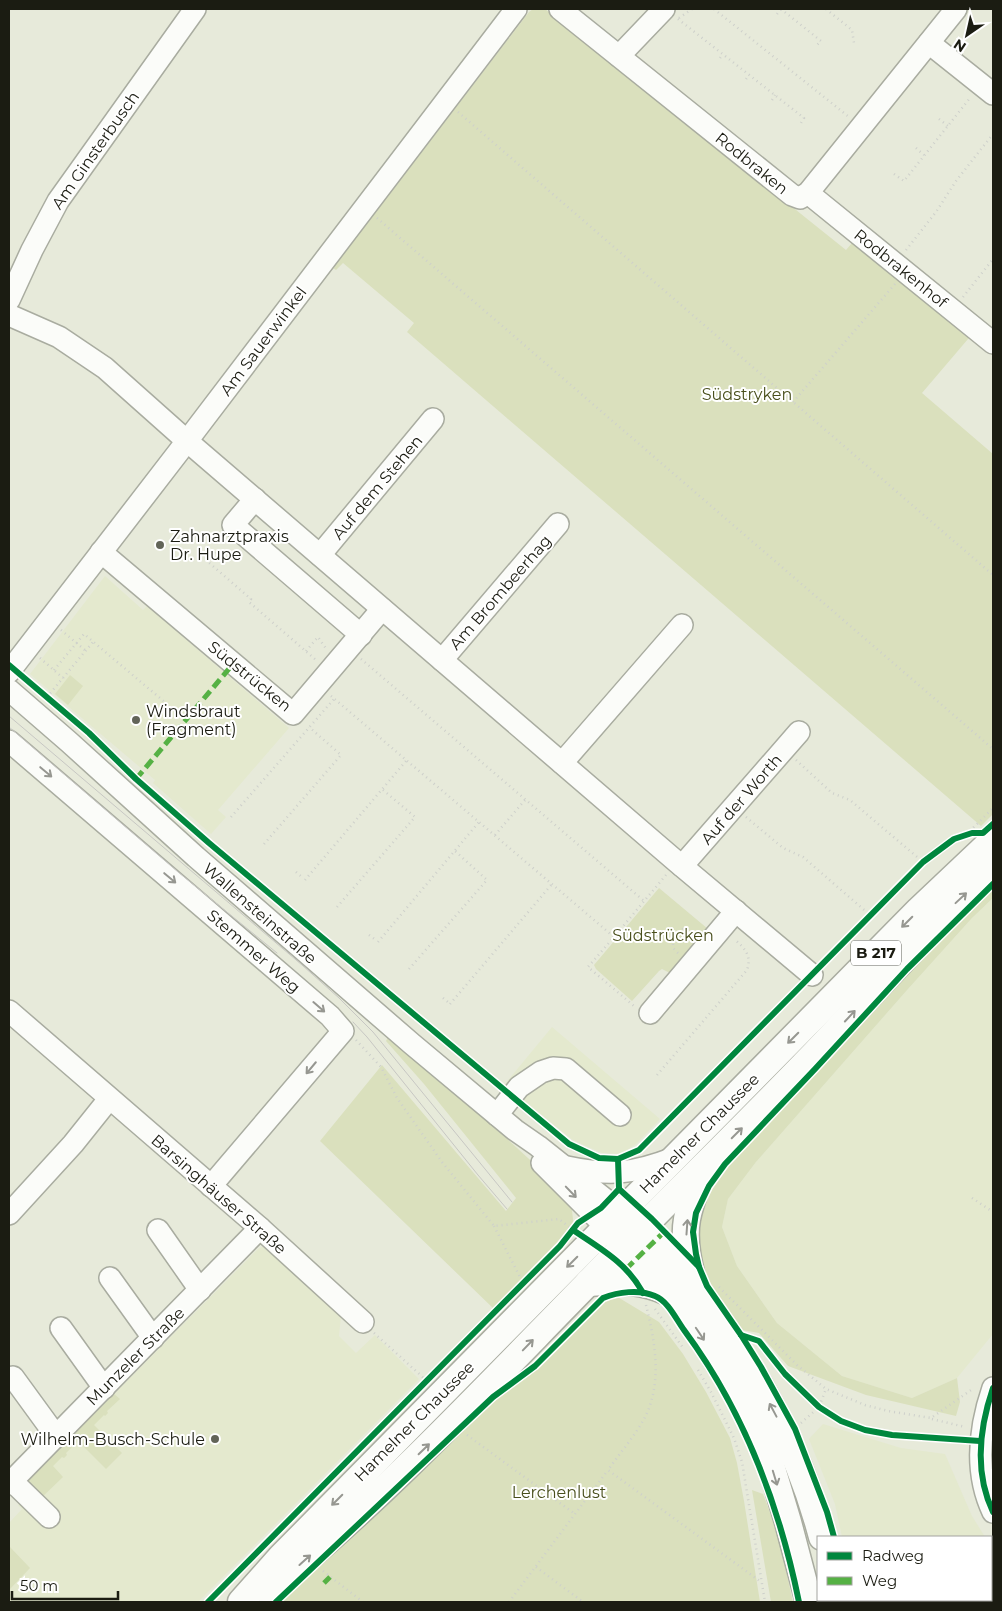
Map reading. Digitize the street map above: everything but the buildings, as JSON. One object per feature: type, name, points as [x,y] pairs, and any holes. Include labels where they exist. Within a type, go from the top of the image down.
[{"type":"main road","name":"Hamelner Chaussee","points":[[241,1602],[281,1557],[919,910],[983,837]]},
{"type":"main road","name":"Hamelner Chaussee","points":[[254,1602],[294,1570],[383,1488],[494,1380],[588,1282],[777,1093],[949,910],[993,868]]},
{"type":"main road","points":[[685,1295],[690,1271],[686,1240],[687,1220],[703,1168]]},
{"type":"main road","points":[[613,1220],[633,1238],[661,1252],[685,1295],[703,1338],[744,1405],[768,1455],[809,1602]]},
{"type":"main road","points":[[588,1282],[637,1282],[685,1295],[742,1356],[775,1413],[807,1486],[822,1536]]},
{"type":"street","name":"Am Ginsterbusch","points":[[9,300],[40,233],[58,201],[195,9]]},
{"type":"street","name":"Am Sauerwinkel","points":[[9,672],[516,9]]},
{"type":"street","name":"Rodbraken","points":[[560,9],[792,195],[800,198],[808,193],[956,9]]},
{"type":"street","points":[[619,56],[671,14]]},
{"type":"street","points":[[929,43],[987,89]]},
{"type":"street","name":"Rodbrakenhof","points":[[808,193],[993,344]]},
{"type":"street","points":[[9,314],[59,337],[105,368],[382,609],[812,975]]},
{"type":"street","name":"Auf dem Stehen","points":[[320,555],[433,419]]},
{"type":"street","points":[[255,499],[233,525],[339,660]]},
{"type":"street","name":"Am Brombeerhag","points":[[442,660],[558,524]]},
{"type":"street","name":"Südstrücken","points":[[101,552],[293,714],[382,609]]},
{"type":"street","points":[[562,763],[682,625]]},
{"type":"street","name":"Wallensteinstraße","points":[[9,690],[196,858],[412,1044],[515,1130],[564,1166],[613,1220]]},
{"type":"street","name":"Auf der Worth","points":[[680,864],[799,732]]},
{"type":"street","name":"Stemmer Weg","points":[[9,741],[330,1016],[343,1031]]},
{"type":"street","points":[[650,1013],[736,911]]},
{"type":"street","name":"Barsinghäuser Straße","points":[[9,1011],[260,1228],[363,1322]]},
{"type":"street","points":[[211,1186],[343,1031]]},
{"type":"street","points":[[497,1115],[519,1087],[541,1072],[553,1068],[566,1069],[620,1115]]},
{"type":"street","points":[[9,1214],[73,1144],[109,1099]]},
{"type":"street","name":"Wallensteinstraße","points":[[515,1130],[532,1151],[613,1220]]},
{"type":"street","points":[[564,1166],[607,1174],[629,1172],[655,1166],[674,1158]]},
{"type":"street","name":"Munzeler Straße","points":[[10,1482],[260,1228]]},
{"type":"street","points":[[158,1230],[200,1290]]},
{"type":"street","points":[[110,1278],[153,1338]]},
{"type":"street","points":[[61,1328],[104,1388]]},
{"type":"street","points":[[13,1377],[56,1436]]},
{"type":"street","points":[[985,1387],[986,1409],[980,1456],[982,1478],[993,1512]]},
{"type":"street","points":[[10,1482],[49,1517]]},
{"type":"path","points":[[714,9],[862,127]]},
{"type":"path","points":[[777,14],[781,9],[821,41],[816,46]]},
{"type":"path","points":[[826,9],[852,30],[854,43]]},
{"type":"path","points":[[671,14],[804,118],[801,123]]},
{"type":"path","points":[[720,58],[723,54]]},
{"type":"path","points":[[746,79],[749,75]]},
{"type":"path","points":[[894,174],[904,181],[948,126],[987,89]]},
{"type":"path","points":[[772,100],[776,95]]},
{"type":"path","points":[[446,101],[993,575]]},
{"type":"path","points":[[938,119],[948,126]]},
{"type":"path","points":[[793,402],[901,268],[956,181],[993,134]]},
{"type":"path","points":[[916,148],[924,156]]},
{"type":"path","points":[[364,207],[993,749]]},
{"type":"path","points":[[953,310],[993,259]]},
{"type":"path","points":[[215,552],[207,561],[251,599],[248,602],[306,651],[339,660]]},
{"type":"path","points":[[49,620],[86,651]]},
{"type":"path","points":[[54,670],[84,634],[89,636],[93,642],[186,720]]},
{"type":"path","points":[[306,651],[318,637],[339,660],[525,800],[644,901]]},
{"type":"path","points":[[48,697],[93,642]]},
{"type":"path","points":[[27,648],[63,678]]},
{"type":"path","points":[[231,816],[334,699],[339,660]]},
{"type":"path","points":[[334,699],[614,937]]},
{"type":"path","points":[[264,844],[341,755],[309,727]]},
{"type":"path","points":[[783,750],[832,793],[850,800],[923,862]]},
{"type":"path","points":[[296,872],[304,879],[406,760]]},
{"type":"path","points":[[337,907],[415,817],[382,789]]},
{"type":"path","points":[[495,835],[525,800]]},
{"type":"path","points":[[734,806],[783,848],[803,856],[870,915]]},
{"type":"path","points":[[983,837],[972,829],[993,808]]},
{"type":"path","points":[[369,935],[377,941],[480,822]]},
{"type":"path","points":[[409,969],[487,880],[455,851]]},
{"type":"path","points":[[650,1013],[646,1017],[588,967],[644,901],[680,864]]},
{"type":"path","points":[[443,998],[449,1003],[552,884]]},
{"type":"path","points":[[656,1075],[748,968],[749,959],[743,946],[722,928]]},
{"type":"path","points":[[343,1031],[352,1036],[380,1067],[397,1098],[442,1162],[494,1226],[523,1283]]},
{"type":"path","points":[[972,1198],[993,1212]]},
{"type":"path","points":[[494,1226],[559,1219],[573,1230]]},
{"type":"path","points":[[685,1295],[686,1352]]},
{"type":"path","points":[[685,1295],[797,1365],[826,1389],[865,1405],[982,1430]]},
{"type":"path","points":[[509,1602],[608,1470],[644,1419],[649,1408],[656,1366],[654,1336],[645,1302]]},
{"type":"path","points":[[363,1322],[427,1381]]},
{"type":"path","points":[[696,1368],[711,1392],[734,1438],[742,1462],[765,1602]]},
{"type":"path","points":[[930,1418],[985,1387]]},
{"type":"path","points":[[801,1424],[819,1407],[826,1389]]},
{"type":"path","points":[[812,1401],[826,1412]]},
{"type":"path","points":[[467,1436],[575,1514]]},
{"type":"path","points":[[608,1470],[761,1582]]},
{"type":"path","points":[[536,1566],[583,1602]]},
{"type":"path","points":[[323,1570],[363,1602]]},
{"type":"shaded area","points":[[105,576],[143,610],[147,606],[289,728],[218,810],[226,817],[211,834],[153,783],[155,780],[30,674]]},
{"type":"shaded area","points":[[993,898],[993,1334],[957,1378],[912,1398],[842,1376],[777,1323],[737,1266],[722,1227],[728,1199],[756,1162],[908,989],[972,918]]},
{"type":"shaded area","points":[[552,1027],[660,1119],[636,1144],[621,1154],[602,1153],[573,1140],[504,1085]]},
{"type":"shaded area","name":"Wilhelm-Busch-Schule","points":[[264,1246],[269,1247],[339,1312],[341,1316],[339,1336],[356,1353],[375,1335],[419,1379],[198,1602],[9,1602],[9,1523],[22,1509],[18,1505],[32,1491],[25,1484],[258,1249]]},
{"type":"shaded area","points":[[823,1424],[901,1448],[945,1454],[972,1516],[984,1536],[842,1536],[835,1504],[809,1439]]},
{"type":"shaded area","points":[[992,1549],[993,1551],[993,1602],[855,1602],[992,1601]]},
{"type":"green space","name":"Südstryken","points":[[533,9],[545,9],[846,250],[857,237],[974,332],[922,393],[993,454],[993,814],[981,826],[407,332],[414,323],[343,263],[336,270],[333,268]]},
{"type":"green space","points":[[70,675],[83,686],[68,705],[55,694]]},
{"type":"green space","name":"Südstrücken","points":[[659,888],[714,934],[674,975],[662,969],[632,1001],[596,969],[594,965]]},
{"type":"green space","points":[[993,889],[993,898],[972,918],[908,989],[756,1162],[728,1199],[722,1227],[737,1266],[777,1323],[842,1376],[912,1398],[957,1378],[960,1402],[956,1416],[866,1395],[788,1366],[759,1333],[742,1330],[710,1285],[702,1265],[697,1232],[700,1214],[711,1188],[728,1166],[910,971]]},
{"type":"green space","points":[[389,1035],[540,1169],[571,1202],[574,1228],[560,1246],[495,1310],[320,1141],[382,1065],[506,1211],[516,1198],[424,1084],[386,1041]]},
{"type":"green space","name":"Lerchenlust","points":[[616,1296],[659,1322],[683,1354],[706,1392],[730,1438],[744,1501],[760,1602],[280,1602],[495,1401],[538,1369],[604,1301]]},
{"type":"green space","points":[[114,1394],[120,1399],[94,1425],[122,1453],[106,1469],[78,1441],[66,1453],[67,1455],[64,1458],[62,1457],[53,1466],[63,1477],[40,1499],[25,1484]]},
{"type":"green space","points":[[752,1490],[763,1494],[768,1507],[793,1602],[771,1602]]},
{"type":"green space","points":[[9,1546],[30,1568],[9,1590]]},
{"type":"tram line","points":[[9,716],[339,998],[373,1032],[512,1202]]},
{"type":"tram line","points":[[9,727],[178,872],[277,953]]},
{"type":"tram line","points":[[353,1022],[507,1209]]},
{"type":"marked path","points":[[136,779],[233,664]]},
{"type":"marked path","points":[[626,1269],[664,1232]]},
{"type":"marked path","points":[[324,1583],[330,1577]]},
{"type":"cycle path","points":[[9,665],[89,733],[136,779],[209,843],[569,1144],[599,1158],[618,1159],[639,1150],[923,862],[954,839],[972,833],[983,833],[993,824]]},
{"type":"cycle path","points":[[834,1536],[827,1512],[795,1429],[761,1367],[707,1286],[696,1254],[693,1232],[696,1213],[709,1186],[725,1164],[907,969],[993,884]]},
{"type":"cycle path","points":[[208,1602],[560,1246],[578,1223],[601,1208],[619,1189],[618,1159]]},
{"type":"cycle path","points":[[619,1189],[652,1219],[699,1267]]},
{"type":"cycle path","points":[[573,1230],[613,1257],[637,1282],[643,1293]]},
{"type":"cycle path","points":[[276,1602],[493,1397],[535,1366],[603,1298],[615,1294],[635,1292],[660,1298],[668,1306],[724,1393],[741,1426],[770,1494],[791,1565],[799,1602]]},
{"type":"cycle path","points":[[741,1335],[759,1341],[785,1374],[819,1407],[841,1421],[865,1430],[892,1435],[980,1441]]},
{"type":"cycle path","points":[[993,1388],[984,1419],[981,1450],[983,1482],[993,1512]]},
{"type":"place","name":"Zahnarztpraxis Dr. Hupe","points":[[160,545]]},
{"type":"place","name":"Windsbraut (Fragment)","points":[[136,720]]},
{"type":"place","name":"Wilhelm-Busch-Schule","points":[[215,1439]]}]
